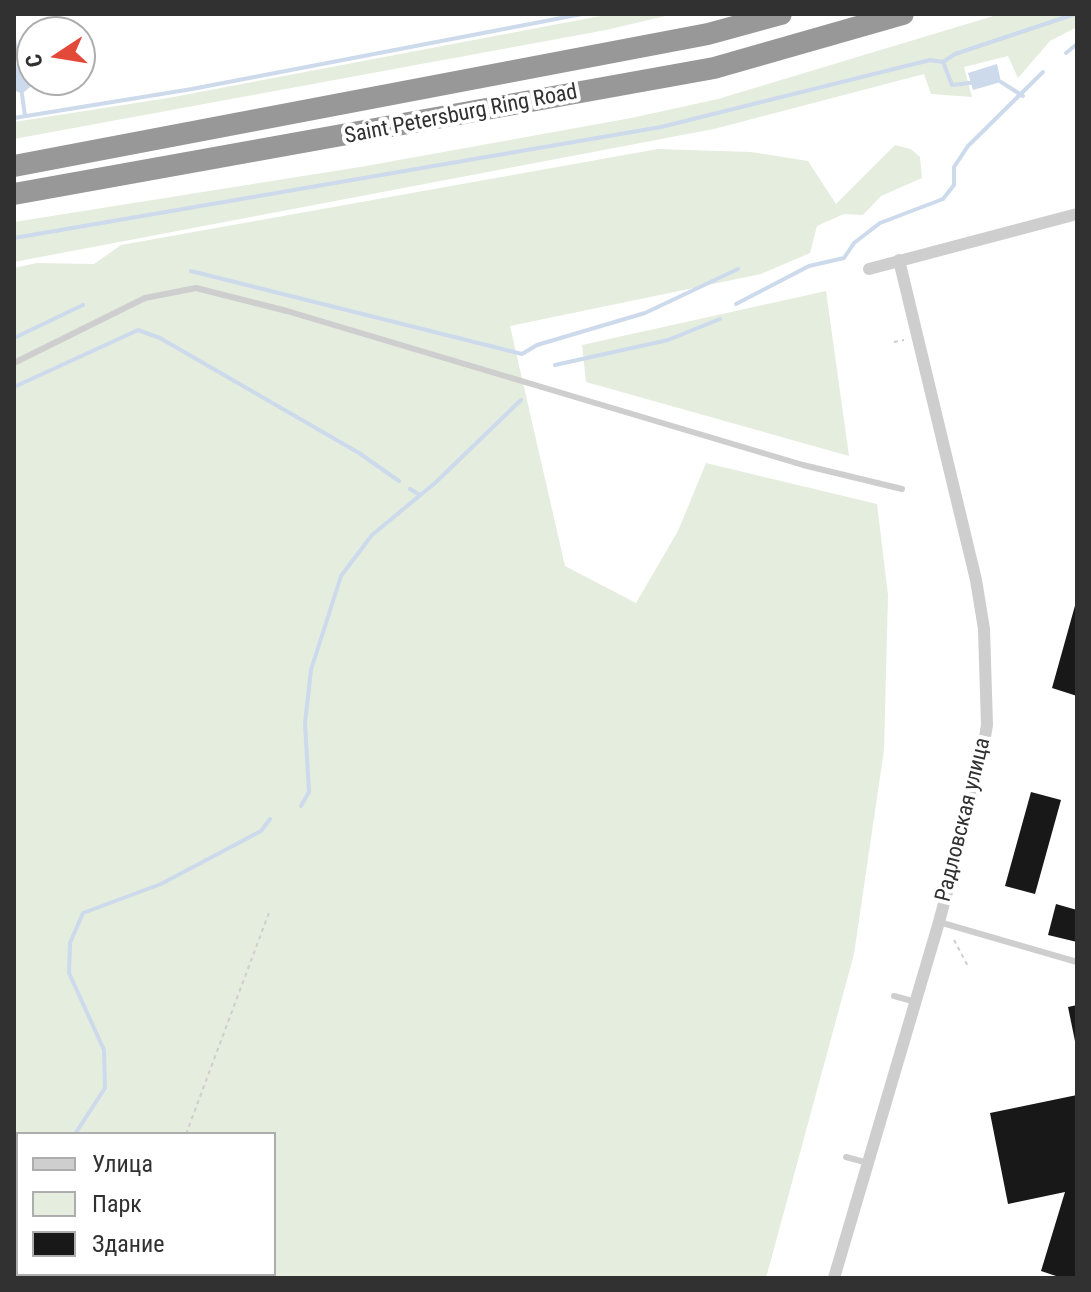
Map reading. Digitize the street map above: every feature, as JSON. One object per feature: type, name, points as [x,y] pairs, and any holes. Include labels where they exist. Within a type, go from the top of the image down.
[{"type":"highway","name":"Saint Petersburg Ring Road","points":[[14,166],[708,34],[781,14]]},
{"type":"highway","name":"Saint Petersburg Ring Road","points":[[14,194],[714,68],[903,14]]},
{"type":"street","points":[[869,269],[1077,214]]},
{"type":"street","name":"Радловская улица","points":[[834,1278],[939,922],[979,772],[987,725],[987,678],[976,580],[899,260]]},
{"type":"lane","points":[[14,363],[145,298],[196,288],[287,311],[803,465],[902,489]]},
{"type":"lane","points":[[939,922],[1077,962]]},
{"type":"lane","points":[[894,996],[916,1002]]},
{"type":"lane","points":[[846,1157],[868,1163]]},
{"type":"path","points":[[187,1132],[270,910]]},
{"type":"path","points":[[954,940],[969,968]]},
{"type":"green space","points":[[611,14],[674,14],[606,30],[14,139],[14,122],[168,98]]},
{"type":"green space","points":[[1000,14],[1077,14],[1077,27],[1050,41],[1018,78],[1008,56],[964,67],[972,97],[931,94],[924,74],[714,129],[14,262],[14,222],[366,166],[631,118],[718,99]]},
{"type":"green space","points":[[895,145],[911,149],[920,157],[922,178],[881,196],[863,215],[844,214],[817,226],[810,253],[761,274],[510,326],[565,566],[636,603],[678,531],[706,463],[877,504],[888,595],[884,750],[854,954],[766,1278],[14,1278],[14,268],[37,263],[94,264],[121,245],[658,149],[751,152],[808,161],[836,204]]},
{"type":"green space","points":[[826,291],[849,456],[586,382],[582,345]]},
{"type":"water","points":[[997,64],[1001,82],[973,90],[968,73]]},
{"type":"building","points":[[1077,602],[1077,696],[1052,688]]},
{"type":"building","points":[[1031,792],[1061,800],[1035,894],[1005,886]]},
{"type":"building","points":[[1056,904],[1077,910],[1077,942],[1048,935]]},
{"type":"building","points":[[1077,1005],[1077,1046],[1076,1046],[1068,1007]]},
{"type":"building","points":[[1077,1095],[1077,1278],[1062,1278],[1041,1271],[1065,1192],[1008,1204],[990,1113]]},
{"type":"waterway","points":[[14,118],[192,89],[582,14]]},
{"type":"waterway","points":[[14,238],[661,127],[930,60],[943,62],[955,54],[1075,14]]},
{"type":"waterway","points":[[14,38],[16,52]]},
{"type":"waterway","points":[[1066,53],[1077,44]]},
{"type":"waterway","points":[[943,62],[952,85],[970,83]]},
{"type":"waterway","points":[[736,304],[809,266],[844,258],[854,243],[880,223],[943,199],[954,185],[954,167],[968,146],[1043,72]]},
{"type":"waterway","points":[[1001,82],[1023,96]]},
{"type":"waterway","points":[[22,96],[25,116]]},
{"type":"waterway","points":[[191,271],[522,354],[537,345],[645,313],[738,269]]},
{"type":"waterway","points":[[14,338],[83,305]]},
{"type":"waterway","points":[[555,365],[668,340],[720,319]]},
{"type":"waterway","points":[[14,387],[138,330],[160,338],[359,453],[399,481]]},
{"type":"waterway","points":[[301,806],[309,792],[305,723],[311,670],[341,576],[372,535],[435,483],[521,400]]},
{"type":"waterway","points":[[410,489],[420,495]]},
{"type":"waterway","points":[[76,1132],[105,1088],[104,1050],[69,973],[70,943],[83,913],[161,884],[261,831],[270,819]]}]
